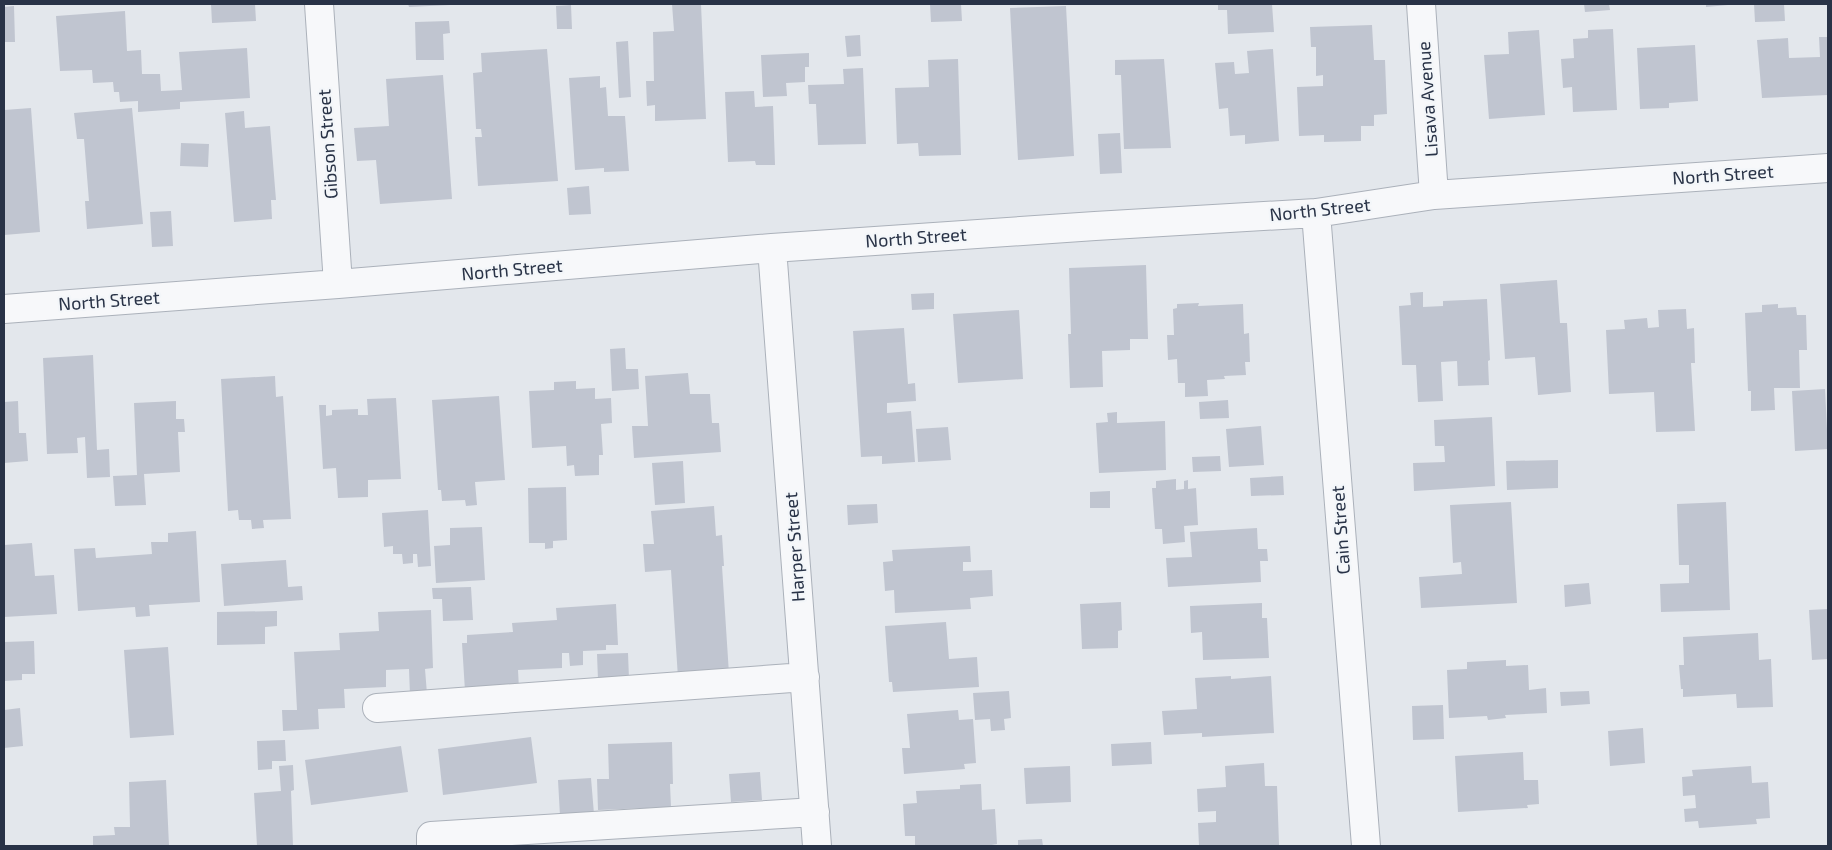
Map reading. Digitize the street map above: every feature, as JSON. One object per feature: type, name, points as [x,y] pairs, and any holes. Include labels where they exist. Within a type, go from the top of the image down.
[{"type":"street","name":"Gibson Street","points":[[318,4],[338,284]]},
{"type":"street","name":"Lisava Avenue","points":[[1421,4],[1434,195]]},
{"type":"street","name":"North Street","points":[[4,309],[338,284],[772,248],[1085,226],[1316,213],[1434,195],[1828,168]]},
{"type":"street","name":"Cain Street","points":[[1316,213],[1366,846]]},
{"type":"street","name":"Harper Street","points":[[772,248],[817,846]]},
{"type":"street","points":[[377,708],[805,677]]},
{"type":"street","points":[[431,846],[431,836],[815,812]]},
{"type":"building","points":[[211,4],[255,4],[256,21],[212,23]]},
{"type":"building","points":[[408,4],[450,4],[450,5],[409,7]]},
{"type":"building","points":[[672,4],[701,4],[706,119],[655,121],[655,105],[647,106],[646,81],[654,81],[653,32],[674,31]]},
{"type":"building","points":[[930,4],[961,4],[962,21],[931,22]]},
{"type":"building","points":[[1218,4],[1272,4],[1274,32],[1228,34],[1227,10],[1218,10]]},
{"type":"building","points":[[1584,4],[1609,4],[1610,10],[1585,12]]},
{"type":"building","points":[[1706,4],[1728,4],[1728,5],[1706,7]]},
{"type":"building","points":[[1754,4],[1784,4],[1785,21],[1755,22]]},
{"type":"building","points":[[571,5],[572,29],[557,29],[556,6]]},
{"type":"building","points":[[14,6],[15,42],[4,42],[4,7]]},
{"type":"building","points":[[1066,6],[1074,156],[1018,160],[1010,8]]},
{"type":"building","points":[[125,11],[127,51],[141,50],[142,74],[160,74],[161,91],[182,90],[179,52],[247,48],[250,98],[180,102],[180,109],[138,112],[138,101],[120,102],[119,92],[114,92],[113,82],[93,83],[92,70],[60,71],[56,16]]},
{"type":"building","points":[[449,21],[450,33],[443,34],[444,60],[416,60],[415,22]]},
{"type":"building","points":[[1372,25],[1374,60],[1385,60],[1387,114],[1374,115],[1374,126],[1361,126],[1361,141],[1324,142],[1324,135],[1299,136],[1297,87],[1323,86],[1323,75],[1316,76],[1316,47],[1311,47],[1310,27]]},
{"type":"building","points":[[1613,29],[1617,110],[1573,112],[1572,87],[1563,88],[1561,59],[1574,58],[1573,39],[1588,38],[1588,30]]},
{"type":"building","points":[[1539,30],[1545,115],[1489,119],[1484,55],[1509,54],[1508,32]]},
{"type":"building","points":[[860,35],[861,56],[847,57],[845,36]]},
{"type":"building","points":[[1819,37],[1828,37],[1828,95],[1762,98],[1757,40],[1788,38],[1789,58],[1820,57]]},
{"type":"building","points":[[628,41],[631,97],[619,98],[616,42]]},
{"type":"building","points":[[1695,45],[1698,101],[1669,103],[1669,108],[1640,109],[1637,48]]},
{"type":"building","points":[[547,49],[558,181],[478,186],[475,137],[482,137],[481,129],[476,129],[473,73],[482,72],[481,53]]},
{"type":"building","points":[[1273,49],[1279,141],[1245,144],[1245,135],[1230,136],[1228,108],[1219,109],[1215,63],[1234,62],[1235,74],[1249,73],[1247,51]]},
{"type":"building","points":[[809,53],[809,67],[805,67],[805,82],[786,83],[787,96],[763,97],[761,55]]},
{"type":"building","points":[[958,59],[961,155],[919,156],[918,143],[897,144],[895,88],[929,87],[928,60]]},
{"type":"building","points":[[1164,59],[1171,148],[1124,149],[1121,75],[1115,75],[1115,60]]},
{"type":"building","points":[[863,68],[866,144],[818,145],[816,104],[809,104],[808,85],[844,84],[843,69]]},
{"type":"building","points":[[443,75],[452,199],[380,204],[376,160],[357,161],[354,128],[389,126],[386,79]]},
{"type":"building","points":[[600,76],[600,88],[606,87],[608,116],[625,116],[629,171],[604,172],[604,168],[575,170],[569,78]]},
{"type":"building","points":[[754,91],[755,107],[773,106],[775,165],[756,165],[755,161],[728,162],[725,92]]},
{"type":"building","points":[[31,108],[40,232],[4,235],[4,110]]},
{"type":"building","points":[[132,108],[143,224],[87,229],[85,201],[89,201],[84,139],[77,139],[74,113]]},
{"type":"building","points":[[244,111],[245,128],[270,126],[276,200],[271,200],[272,219],[234,222],[225,113]]},
{"type":"building","points":[[1120,133],[1122,173],[1100,174],[1098,134]]},
{"type":"building","points":[[181,143],[209,144],[208,167],[180,166]]},
{"type":"building","points":[[589,186],[591,214],[569,215],[567,188]]},
{"type":"building","points":[[171,211],[173,246],[152,247],[150,212]]},
{"type":"building","points":[[1146,265],[1148,339],[1130,339],[1130,350],[1102,351],[1103,387],[1070,388],[1068,334],[1071,334],[1069,268]]},
{"type":"building","points":[[1557,280],[1560,323],[1567,323],[1571,392],[1538,395],[1535,357],[1505,359],[1500,284]]},
{"type":"building","points":[[1423,292],[1423,307],[1443,306],[1443,301],[1487,299],[1490,360],[1488,361],[1489,385],[1458,386],[1457,361],[1441,362],[1443,401],[1418,402],[1416,365],[1402,365],[1399,306],[1411,305],[1410,293]]},
{"type":"building","points":[[934,293],[934,309],[912,310],[911,294]]},
{"type":"building","points":[[1199,303],[1198,306],[1243,304],[1244,334],[1249,333],[1250,362],[1245,362],[1246,375],[1224,376],[1225,379],[1207,380],[1208,396],[1185,397],[1185,383],[1178,383],[1177,359],[1168,360],[1167,335],[1174,335],[1173,309],[1177,308],[1177,304]]},
{"type":"building","points":[[1778,304],[1778,308],[1796,307],[1797,315],[1806,315],[1807,350],[1799,350],[1800,388],[1774,388],[1775,410],[1751,411],[1751,391],[1748,391],[1745,313],[1762,312],[1762,305]]},
{"type":"building","points":[[1686,309],[1687,329],[1694,328],[1695,363],[1691,363],[1695,431],[1656,432],[1654,392],[1609,394],[1606,330],[1625,329],[1624,320],[1647,318],[1648,328],[1659,327],[1658,310]]},
{"type":"building","points":[[1019,310],[1023,379],[958,383],[953,314]]},
{"type":"building","points":[[904,328],[908,384],[915,383],[916,401],[887,403],[887,413],[911,411],[915,462],[882,464],[882,456],[861,457],[853,331]]},
{"type":"building","points":[[625,348],[626,369],[638,369],[639,389],[612,391],[610,349]]},
{"type":"building","points":[[93,355],[97,450],[109,449],[110,477],[87,478],[85,437],[77,438],[78,453],[47,454],[43,358]]},
{"type":"building","points":[[688,373],[690,394],[710,394],[712,423],[719,423],[721,452],[634,458],[632,426],[648,426],[645,376]]},
{"type":"building","points":[[275,376],[276,397],[283,396],[291,519],[263,520],[264,528],[252,529],[251,520],[239,520],[238,510],[228,511],[221,379]]},
{"type":"building","points":[[576,381],[576,389],[595,388],[595,399],[611,398],[612,423],[601,424],[603,455],[599,455],[599,475],[575,476],[574,465],[567,466],[566,446],[532,448],[529,391],[554,390],[554,382]]},
{"type":"building","points":[[1825,389],[1828,449],[1795,451],[1792,391]]},
{"type":"building","points":[[499,396],[505,480],[475,482],[477,505],[466,506],[465,500],[442,501],[441,490],[438,490],[432,400]]},
{"type":"building","points":[[396,398],[401,479],[368,480],[368,497],[338,498],[336,468],[323,469],[319,405],[326,405],[326,416],[332,415],[332,410],[358,409],[358,415],[368,415],[367,399]]},
{"type":"building","points":[[1228,400],[1229,418],[1200,419],[1199,402]]},
{"type":"building","points":[[18,401],[19,433],[26,433],[28,461],[4,463],[4,402]]},
{"type":"building","points":[[176,401],[176,419],[184,419],[185,432],[178,432],[180,472],[144,474],[146,505],[115,506],[113,476],[137,475],[134,403]]},
{"type":"building","points":[[1117,412],[1117,423],[1165,421],[1166,470],[1099,473],[1096,423],[1108,422],[1107,413]]},
{"type":"building","points":[[1492,417],[1495,486],[1414,491],[1413,463],[1445,462],[1444,446],[1435,446],[1434,420]]},
{"type":"building","points":[[1261,426],[1264,465],[1229,467],[1226,429]]},
{"type":"building","points":[[948,427],[951,460],[918,462],[916,429]]},
{"type":"building","points":[[1220,456],[1221,471],[1193,472],[1192,457]]},
{"type":"building","points":[[1558,460],[1558,488],[1507,490],[1506,461]]},
{"type":"building","points":[[683,461],[685,503],[655,505],[652,463]]},
{"type":"building","points":[[1283,476],[1284,495],[1251,496],[1250,478]]},
{"type":"building","points":[[1176,479],[1176,490],[1184,489],[1184,481],[1188,480],[1188,489],[1196,488],[1198,525],[1184,526],[1185,542],[1163,544],[1162,529],[1155,529],[1152,488],[1156,488],[1156,481]]},
{"type":"building","points":[[566,487],[567,540],[553,541],[553,548],[545,549],[545,543],[529,543],[528,488]]},
{"type":"building","points":[[1110,491],[1110,508],[1090,508],[1090,492]]},
{"type":"building","points":[[1511,502],[1517,603],[1421,608],[1419,577],[1462,574],[1461,562],[1453,563],[1450,505]]},
{"type":"building","points":[[1726,502],[1730,610],[1661,612],[1660,584],[1689,583],[1689,565],[1679,565],[1677,504]]},
{"type":"building","points":[[877,504],[878,523],[848,525],[847,505]]},
{"type":"building","points":[[714,506],[716,536],[722,535],[724,566],[722,566],[729,674],[678,678],[671,570],[645,572],[643,544],[654,544],[651,511]]},
{"type":"building","points":[[428,510],[431,566],[418,567],[417,554],[413,554],[413,563],[403,564],[402,554],[393,554],[393,546],[384,547],[382,513]]},
{"type":"building","points":[[482,527],[485,580],[436,583],[434,546],[450,545],[450,528]]},
{"type":"building","points":[[1257,528],[1258,549],[1267,549],[1268,561],[1260,561],[1261,582],[1168,587],[1166,558],[1192,557],[1190,532]]},
{"type":"building","points":[[196,531],[200,602],[149,605],[150,616],[136,617],[135,607],[78,611],[74,549],[95,548],[96,558],[152,554],[151,542],[168,542],[168,533]]},
{"type":"building","points":[[32,543],[35,576],[54,575],[57,614],[4,617],[4,545]]},
{"type":"building","points":[[970,546],[971,562],[963,562],[963,571],[992,570],[993,596],[970,598],[971,609],[895,613],[894,590],[885,591],[883,562],[893,561],[892,550]]},
{"type":"building","points":[[286,560],[288,587],[302,586],[303,600],[224,606],[221,564]]},
{"type":"building","points":[[1589,583],[1591,604],[1565,607],[1564,585]]},
{"type":"building","points":[[471,587],[473,620],[443,621],[442,599],[433,599],[432,588]]},
{"type":"building","points":[[1121,602],[1122,630],[1118,631],[1118,648],[1082,649],[1080,604]]},
{"type":"building","points":[[1262,603],[1262,618],[1267,618],[1269,658],[1203,660],[1202,632],[1191,633],[1190,606]]},
{"type":"building","points":[[616,604],[618,645],[606,645],[606,650],[583,651],[583,665],[570,666],[569,653],[562,653],[562,668],[518,670],[519,689],[465,691],[462,643],[467,643],[467,635],[513,632],[512,623],[557,620],[556,608]]},
{"type":"building","points":[[1828,609],[1828,659],[1812,660],[1809,610]]},
{"type":"building","points":[[431,610],[433,668],[425,669],[427,694],[410,695],[409,669],[386,670],[386,687],[344,689],[345,708],[318,709],[319,729],[283,731],[282,710],[297,710],[294,652],[340,650],[339,633],[379,631],[378,612]]},
{"type":"building","points":[[277,611],[277,626],[265,627],[265,644],[217,645],[217,612]]},
{"type":"building","points":[[946,622],[949,659],[977,657],[979,687],[893,692],[892,682],[889,682],[885,626]]},
{"type":"building","points":[[1758,633],[1759,660],[1771,659],[1773,707],[1737,708],[1736,694],[1683,697],[1679,665],[1684,665],[1683,637]]},
{"type":"building","points":[[34,641],[35,674],[22,674],[22,680],[4,681],[4,642]]},
{"type":"building","points":[[168,647],[174,735],[130,738],[124,650]]},
{"type":"building","points":[[628,653],[629,679],[598,680],[597,654]]},
{"type":"building","points":[[1506,660],[1506,666],[1528,665],[1529,690],[1546,688],[1547,713],[1505,715],[1506,718],[1488,720],[1487,716],[1449,718],[1447,670],[1467,669],[1467,662]]},
{"type":"building","points":[[1231,676],[1231,679],[1271,676],[1274,733],[1202,737],[1202,733],[1164,735],[1162,711],[1197,709],[1195,678]]},
{"type":"building","points":[[1009,691],[1011,718],[1004,719],[1005,730],[991,731],[990,719],[975,720],[973,693]]},
{"type":"building","points":[[1589,691],[1590,704],[1561,706],[1560,692]]},
{"type":"building","points":[[1443,705],[1444,739],[1413,740],[1412,706]]},
{"type":"building","points":[[20,708],[23,746],[4,748],[4,710]]},
{"type":"building","points":[[958,710],[959,720],[973,719],[976,763],[964,764],[965,769],[904,774],[902,748],[910,748],[907,714]]},
{"type":"building","points":[[1643,728],[1645,763],[1610,766],[1608,731]]},
{"type":"building","points":[[531,737],[537,783],[443,795],[438,749]]},
{"type":"building","points":[[285,740],[286,761],[272,761],[272,769],[258,770],[257,741]]},
{"type":"building","points":[[672,742],[673,784],[670,784],[671,807],[598,810],[597,779],[609,779],[608,744]]},
{"type":"building","points":[[1151,742],[1152,764],[1112,766],[1111,744]]},
{"type":"building","points":[[401,746],[408,792],[311,805],[305,760]]},
{"type":"building","points":[[1523,752],[1524,780],[1538,780],[1539,804],[1527,805],[1528,808],[1458,812],[1455,756]]},
{"type":"building","points":[[1264,763],[1265,786],[1277,786],[1279,845],[1199,846],[1198,823],[1216,822],[1216,811],[1198,812],[1197,789],[1226,787],[1225,766]]},
{"type":"building","points":[[293,765],[294,790],[291,791],[293,846],[257,846],[254,793],[281,791],[279,766]]},
{"type":"building","points":[[1070,766],[1071,802],[1026,804],[1024,768]]},
{"type":"building","points":[[1751,766],[1752,783],[1768,782],[1770,818],[1756,819],[1757,824],[1699,828],[1698,821],[1685,822],[1684,809],[1696,808],[1695,795],[1683,796],[1682,777],[1693,776],[1692,770]]},
{"type":"building","points":[[760,772],[762,800],[731,802],[729,774]]},
{"type":"building","points":[[591,778],[594,814],[560,816],[558,780]]},
{"type":"building","points":[[166,780],[169,846],[93,846],[93,836],[115,835],[114,827],[130,827],[129,782]]},
{"type":"building","points":[[981,784],[982,810],[995,809],[997,844],[986,846],[915,846],[915,836],[905,836],[903,804],[917,803],[916,791],[960,789],[960,785]]},
{"type":"building","points":[[1042,839],[1043,846],[1018,846],[1018,840]]}]
